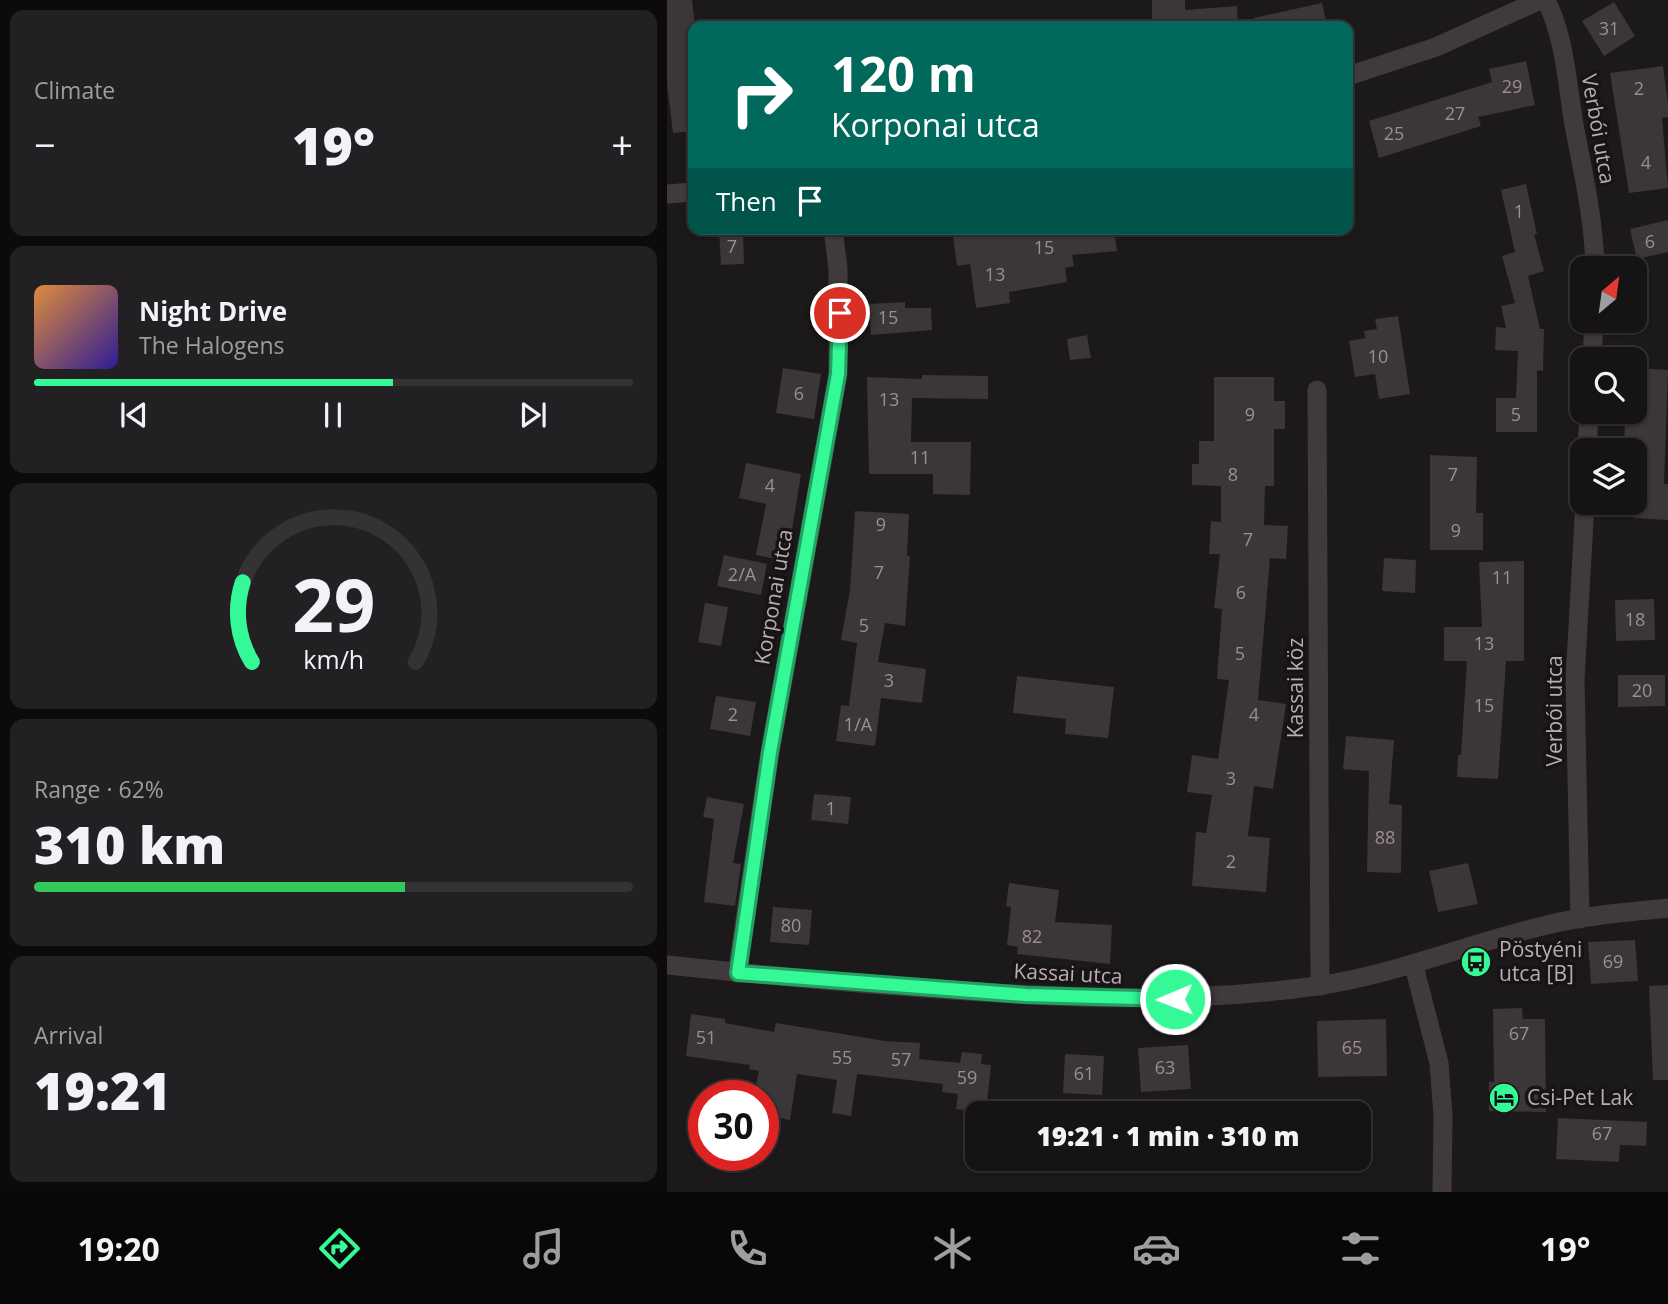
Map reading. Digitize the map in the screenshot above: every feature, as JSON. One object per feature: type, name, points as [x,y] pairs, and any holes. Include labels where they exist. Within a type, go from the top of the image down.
[{"type":"street","points":[[1353,74],[1436,47],[1540,0]]},
{"type":"street","name":"Verbói utca","points":[[1546,0],[1555,19],[1562,51],[1593,232],[1594,256]]},
{"type":"street","points":[[667,194],[688,192]]},
{"type":"street","name":"Korponai utca","points":[[738,973],[770,752],[838,374],[838,268],[834,235]]},
{"type":"street","name":"Kassai köz","points":[[1317,390],[1320,986]]},
{"type":"street","name":"Verbói utca","points":[[1580,919],[1575,680],[1584,515]]},
{"type":"street","name":"Kassai utca","points":[[667,965],[875,985],[1126,1000],[1224,996],[1320,986],[1414,966],[1547,925],[1668,908]]},
{"type":"street","points":[[1414,966],[1439,1063],[1443,1116],[1442,1192]]},
{"type":"building","points":[[667,0],[692,0],[694,21],[688,21],[688,132],[673,133],[667,84]]},
{"type":"building","points":[[1152,0],[1185,0],[1185,10],[1237,6],[1238,21],[1152,21]]},
{"type":"building","points":[[1614,2],[1635,36],[1604,56],[1582,21]]},
{"type":"building","points":[[1322,3],[1326,21],[1254,21],[1254,18]]},
{"type":"building","points":[[1526,61],[1535,105],[1478,117],[1481,126],[1379,158],[1369,121],[1492,82],[1489,69]]},
{"type":"building","points":[[1663,66],[1668,104],[1668,117],[1662,118],[1668,188],[1629,193],[1610,73]]},
{"type":"building","points":[[1526,184],[1537,234],[1534,234],[1544,271],[1528,276],[1540,329],[1544,329],[1543,371],[1537,370],[1537,432],[1496,432],[1496,398],[1516,398],[1518,351],[1495,350],[1496,327],[1506,328],[1501,306],[1515,303],[1502,256],[1515,252],[1501,190]]},
{"type":"building","points":[[1668,220],[1668,252],[1636,256],[1630,229]]},
{"type":"building","points":[[719,235],[743,235],[744,264],[721,265]]},
{"type":"building","points":[[953,235],[1115,235],[1117,251],[1072,255],[1074,266],[1065,268],[1067,282],[1009,292],[1010,303],[976,308],[970,264],[957,266]]},
{"type":"building","points":[[905,302],[905,308],[931,308],[932,330],[871,335],[869,304]]},
{"type":"building","points":[[1398,316],[1410,394],[1379,399],[1375,374],[1355,377],[1349,341],[1365,338],[1364,331],[1377,329],[1375,319]]},
{"type":"building","points":[[1087,335],[1091,358],[1070,360],[1067,339]]},
{"type":"building","points":[[783,368],[821,374],[814,419],[776,413]]},
{"type":"building","points":[[1647,369],[1668,370],[1664,484],[1668,484],[1668,520],[1634,518],[1634,515],[1647,515],[1647,438],[1624,438],[1625,424],[1647,424]]},
{"type":"building","points":[[922,375],[988,376],[988,399],[912,398],[911,442],[971,442],[970,495],[933,494],[933,474],[869,474],[867,377],[922,379]]},
{"type":"building","points":[[1214,377],[1274,377],[1274,401],[1285,401],[1285,429],[1274,429],[1274,486],[1265,486],[1264,525],[1288,526],[1286,559],[1270,558],[1258,700],[1286,704],[1273,789],[1254,786],[1248,836],[1270,838],[1266,892],[1192,886],[1196,832],[1206,833],[1212,795],[1187,792],[1192,755],[1218,759],[1229,680],[1217,679],[1222,609],[1214,608],[1220,554],[1209,554],[1211,521],[1221,522],[1221,486],[1192,485],[1192,464],[1199,464],[1199,441],[1214,441]]},
{"type":"building","points":[[1430,455],[1477,457],[1476,513],[1483,513],[1483,550],[1430,550]]},
{"type":"building","points":[[746,463],[801,474],[787,561],[756,555],[766,504],[739,498]]},
{"type":"building","points":[[855,511],[909,514],[907,556],[910,556],[905,626],[885,623],[878,662],[926,669],[922,703],[881,698],[875,746],[836,741],[841,705],[849,706],[857,643],[841,640],[850,590]]},
{"type":"building","points":[[724,555],[767,564],[761,595],[717,586]]},
{"type":"building","points":[[1384,558],[1416,560],[1415,593],[1382,591]]},
{"type":"building","points":[[1524,561],[1524,661],[1506,661],[1498,779],[1457,777],[1467,661],[1444,661],[1444,627],[1482,627],[1479,562]]},
{"type":"building","points":[[1654,599],[1655,640],[1616,641],[1615,600]]},
{"type":"building","points":[[705,603],[728,607],[721,646],[698,642]]},
{"type":"building","points":[[1618,675],[1665,675],[1665,706],[1618,707]]},
{"type":"building","points":[[1017,676],[1114,687],[1108,738],[1065,734],[1066,719],[1013,713]]},
{"type":"building","points":[[716,696],[756,702],[750,736],[710,729]]},
{"type":"building","points":[[1346,736],[1394,740],[1389,804],[1402,805],[1401,873],[1367,872],[1369,771],[1343,769]]},
{"type":"building","points":[[814,794],[851,797],[848,824],[811,820]]},
{"type":"building","points":[[707,797],[744,804],[733,863],[741,864],[735,906],[704,902],[714,819],[703,817]]},
{"type":"building","points":[[1468,863],[1478,904],[1438,912],[1429,871]]},
{"type":"building","points":[[1009,883],[1059,890],[1055,922],[1112,925],[1110,964],[1017,954],[1018,947],[1007,945],[1011,907],[1006,906]]},
{"type":"building","points":[[773,907],[812,910],[809,945],[770,942]]},
{"type":"building","points":[[1635,940],[1638,981],[1591,984],[1588,942]]},
{"type":"building","points":[[1668,985],[1668,1080],[1653,1080],[1649,986]]},
{"type":"building","points":[[1522,1008],[1523,1019],[1545,1019],[1546,1112],[1489,1111],[1489,1082],[1494,1082],[1493,1009]]},
{"type":"building","points":[[691,1014],[725,1019],[725,1023],[774,1032],[776,1023],[885,1041],[920,1043],[919,1059],[960,1063],[962,1052],[982,1054],[981,1064],[991,1065],[987,1101],[965,1101],[965,1110],[956,1109],[958,1094],[942,1092],[943,1084],[857,1074],[851,1116],[832,1113],[837,1080],[797,1074],[790,1120],[779,1118],[779,1080],[757,1080],[759,1071],[749,1069],[750,1065],[686,1056]]},
{"type":"building","points":[[1386,1019],[1387,1076],[1318,1077],[1317,1021]]},
{"type":"building","points":[[1188,1045],[1191,1089],[1141,1092],[1138,1048]]},
{"type":"building","points":[[1065,1054],[1104,1056],[1102,1095],[1063,1093]]},
{"type":"building","points":[[1558,1118],[1647,1122],[1646,1146],[1620,1145],[1619,1162],[1556,1159]]},
{"type":"place","name":"Pöstyéni utca [B]","points":[[1476,962]]},
{"type":"place","name":"Csi-Pet Lak","points":[[1504,1098]]},
{"type":"route","points":[[840,313],[838,374],[770,752],[738,973],[1026,995],[1126,1000],[1175,999]]}]
